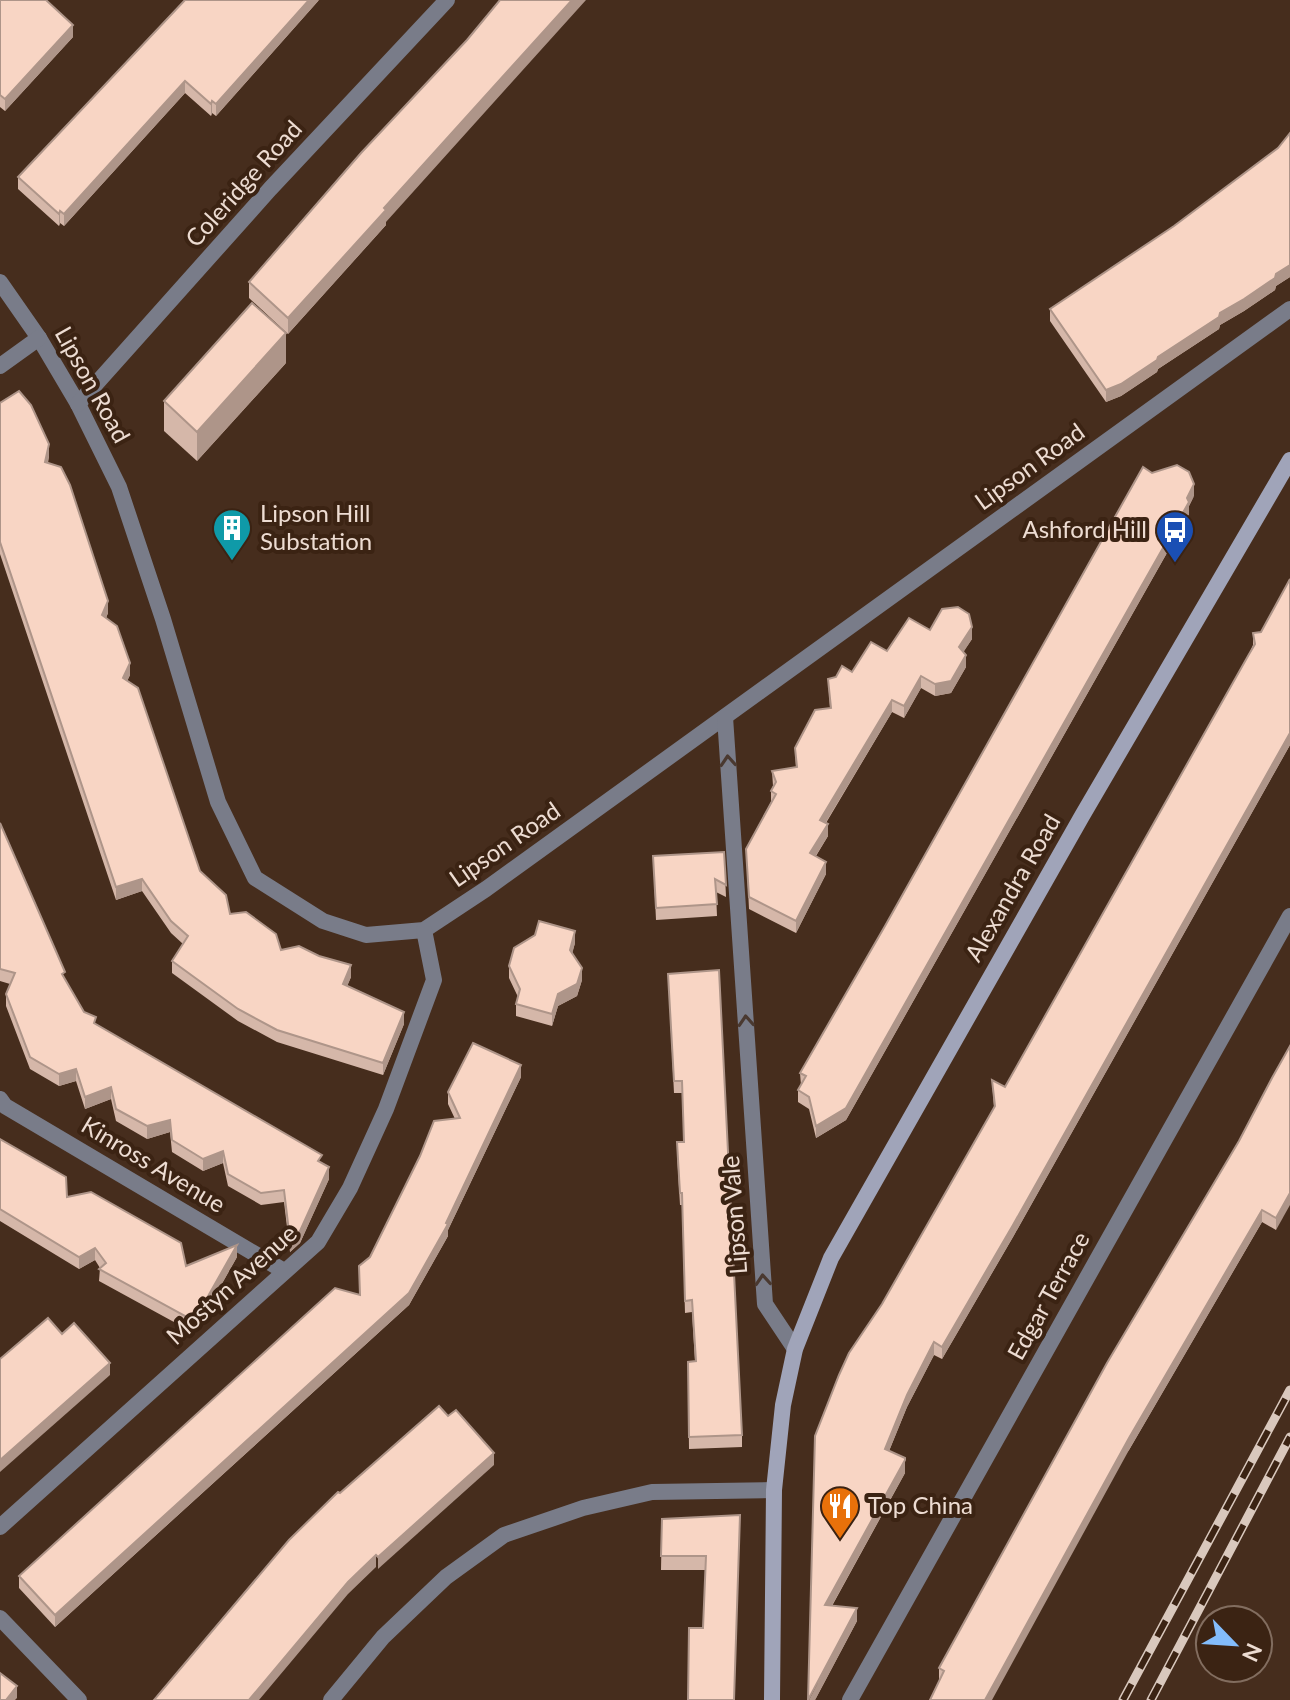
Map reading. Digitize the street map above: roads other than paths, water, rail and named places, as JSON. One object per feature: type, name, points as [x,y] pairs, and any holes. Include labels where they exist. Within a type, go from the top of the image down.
[{"type":"main road","name":"Alexandra Road","points":[[795,1349],[831,1258],[1082,816],[1290,460]]},
{"type":"main road","points":[[772,1700],[774,1490],[783,1405],[795,1349]]},
{"type":"street","name":"Coleridge Road","points":[[78,404],[270,189],[447,0]]},
{"type":"street","name":"Lipson Road","points":[[0,282],[39,338],[78,404],[119,487],[218,802],[255,878],[323,921],[366,935],[424,930],[1290,309]]},
{"type":"street","points":[[0,366],[39,338]]},
{"type":"street","name":"Lipson Vale","points":[[725,717],[765,1304],[795,1349]]},
{"type":"street","name":"Edgar Terrace","points":[[850,1700],[1290,916]]},
{"type":"street","name":"Mostyn Avenue","points":[[0,1527],[318,1242],[350,1188],[386,1109],[434,980],[424,930]]},
{"type":"street","name":"Kinross Avenue","points":[[0,1099],[5,1106],[284,1271]]},
{"type":"street","points":[[331,1700],[383,1637],[446,1577],[504,1535],[583,1508],[652,1492],[774,1490]]},
{"type":"street","points":[[0,1618],[79,1700]]},
{"type":"railway","points":[[1123,1700],[1290,1390]]},
{"type":"railway","points":[[1151,1700],[1290,1437]]},
{"type":"place","name":"Lipson Hill Substation","points":[[232,562]]},
{"type":"place","name":"Ashford Hill","points":[[1175,564]]},
{"type":"place","name":"Top China","points":[[840,1540]]}]
